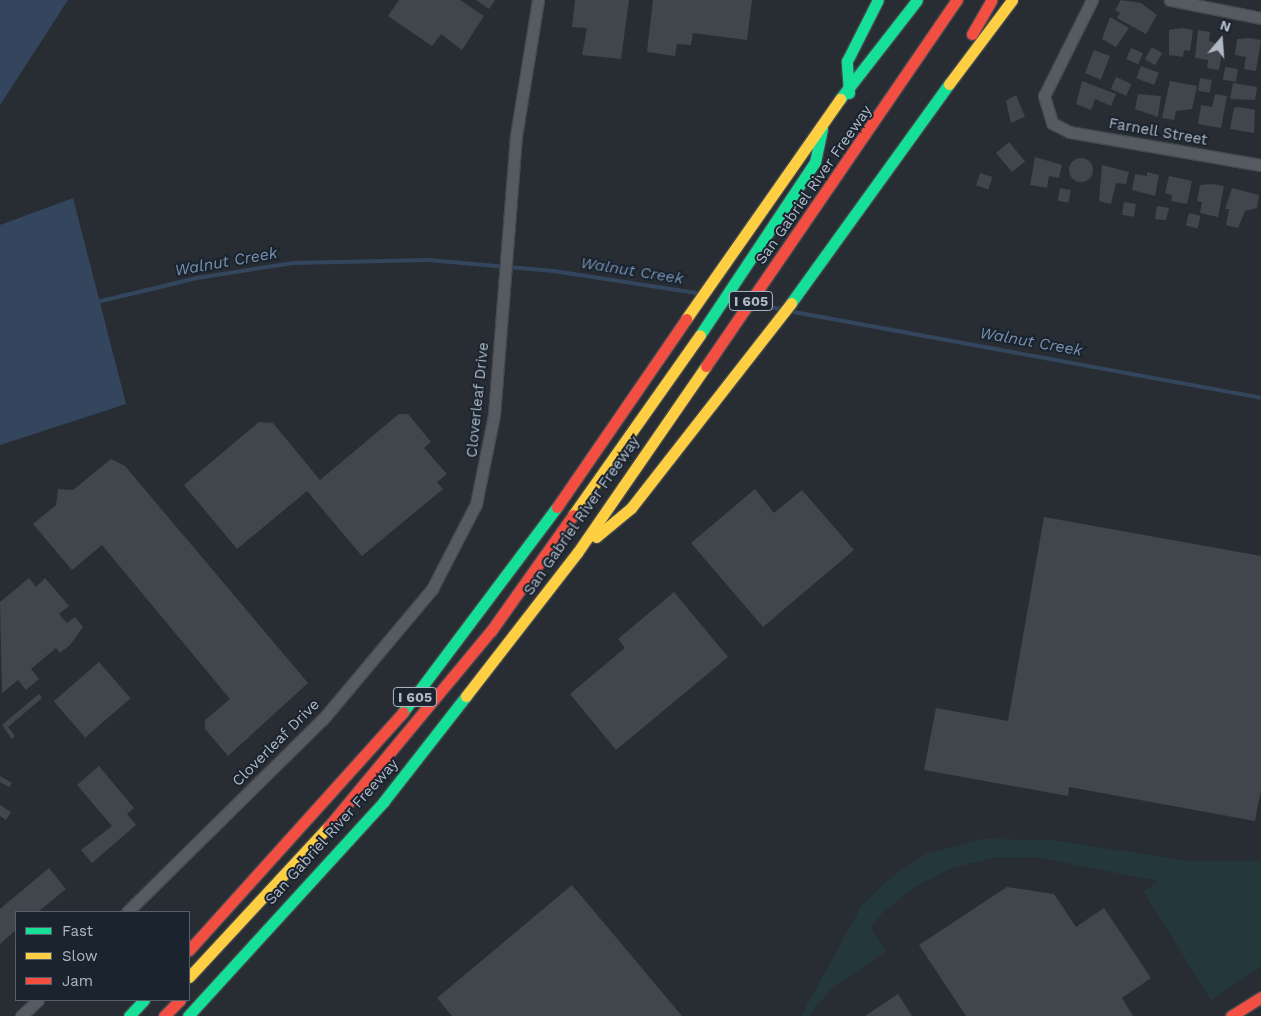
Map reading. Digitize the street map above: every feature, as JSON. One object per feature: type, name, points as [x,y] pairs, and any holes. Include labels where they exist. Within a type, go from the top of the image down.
[{"type":"main road","points":[[849,93],[847,61],[878,0]]},
{"type":"main road","name":"San Gabriel River Freeway","points":[[190,949],[352,773],[440,667],[528,550],[614,421],[796,157],[823,127],[917,0]]},
{"type":"main road","name":"San Gabriel River Freeway","points":[[188,1016],[384,801],[577,554],[656,435],[844,169],[957,0]]},
{"type":"main road","points":[[928,112],[992,0]]},
{"type":"main road","points":[[577,554],[631,508],[684,439],[768,337],[877,178],[1012,0]]},
{"type":"main road","points":[[190,976],[321,836],[416,726],[567,528],[634,426],[729,294],[815,162],[823,127]]},
{"type":"main road","points":[[190,989],[376,786],[507,624],[636,442],[656,435]]},
{"type":"main road","points":[[1231,1016],[1261,996]]},
{"type":"main road","points":[[129,1016],[143,1001]]},
{"type":"main road","points":[[152,1016],[166,1001]]},
{"type":"main road","points":[[164,1016],[179,1001]]},
{"type":"street","name":"Cloverleaf Drive","points":[[127,911],[323,719],[432,588],[476,504],[494,415],[516,136],[538,0]]},
{"type":"street","name":"Farnell Street","points":[[1092,0],[1044,96],[1052,123],[1070,132],[1261,165]]},
{"type":"street","points":[[1170,0],[1261,18]]},
{"type":"street","points":[[21,1016],[37,1001]]},
{"type":"green space","points":[[982,839],[1051,840],[1189,861],[1261,861],[1261,966],[1211,1000],[1144,892],[1158,881],[1036,857],[992,858],[951,868],[917,886],[884,911],[871,927],[886,951],[832,988],[808,1016],[801,1016],[861,907],[893,876],[926,854]]},
{"type":"water","points":[[0,0],[68,0],[0,105]]},
{"type":"water","points":[[73,198],[126,404],[0,445],[0,225]]},
{"type":"building","points":[[399,0],[460,0],[484,16],[462,50],[441,34],[432,46],[388,16]]},
{"type":"building","points":[[476,0],[495,0],[489,9]]},
{"type":"building","points":[[575,0],[629,0],[621,59],[582,55],[587,28],[572,27]]},
{"type":"building","points":[[653,0],[752,0],[747,40],[693,33],[691,45],[677,44],[675,56],[647,52]]},
{"type":"building","points":[[1121,0],[1141,3],[1157,15],[1146,34],[1117,18],[1120,13],[1115,10]]},
{"type":"building","points":[[1110,17],[1129,28],[1116,47],[1102,39]]},
{"type":"building","points":[[1182,28],[1193,30],[1190,51],[1184,50],[1183,57],[1169,55],[1169,30]]},
{"type":"building","points":[[1198,30],[1210,32],[1209,41],[1223,46],[1219,70],[1207,68],[1208,60],[1195,58]]},
{"type":"building","points":[[1237,39],[1261,40],[1256,71],[1244,69],[1246,57],[1235,55]]},
{"type":"building","points":[[1152,47],[1162,53],[1155,65],[1145,59]]},
{"type":"building","points":[[1131,48],[1143,53],[1138,64],[1126,59]]},
{"type":"building","points":[[1094,50],[1110,56],[1101,79],[1085,73]]},
{"type":"building","points":[[1141,66],[1159,73],[1154,85],[1136,78]]},
{"type":"building","points":[[1225,67],[1238,69],[1236,82],[1223,80]]},
{"type":"building","points":[[1116,77],[1132,84],[1126,96],[1111,89]]},
{"type":"building","points":[[1200,78],[1212,80],[1210,93],[1198,91]]},
{"type":"building","points":[[1082,81],[1116,94],[1111,106],[1095,99],[1091,110],[1076,104]]},
{"type":"building","points":[[1170,81],[1197,86],[1192,109],[1176,111],[1174,120],[1162,118]]},
{"type":"building","points":[[1233,83],[1257,87],[1255,100],[1230,99]]},
{"type":"building","points":[[1138,94],[1161,96],[1158,117],[1135,109]]},
{"type":"building","points":[[1215,94],[1227,96],[1221,128],[1198,124],[1201,105],[1212,107]]},
{"type":"building","points":[[1016,95],[1025,117],[1011,123],[1006,101]]},
{"type":"building","points":[[1234,108],[1255,110],[1254,133],[1230,129]]},
{"type":"building","points":[[1009,142],[1025,161],[1012,172],[996,153]]},
{"type":"building","points":[[1035,157],[1062,165],[1059,178],[1049,176],[1047,188],[1030,185]]},
{"type":"building","points":[[1081,158],[1089,162],[1093,170],[1089,178],[1081,182],[1073,178],[1069,170],[1073,162]]},
{"type":"building","points":[[1102,165],[1129,172],[1126,184],[1116,183],[1111,204],[1099,201]]},
{"type":"building","points":[[1147,172],[1159,175],[1155,196],[1132,190],[1135,174],[1147,176]]},
{"type":"building","points":[[980,173],[992,177],[988,189],[976,185]]},
{"type":"building","points":[[1169,176],[1192,181],[1187,204],[1171,201],[1172,195],[1165,193]]},
{"type":"building","points":[[1200,185],[1224,186],[1218,217],[1200,213],[1202,202],[1197,201]]},
{"type":"building","points":[[1060,188],[1071,190],[1069,203],[1058,201]]},
{"type":"building","points":[[1232,188],[1259,195],[1257,208],[1245,211],[1238,228],[1226,225],[1229,209],[1225,209]]},
{"type":"building","points":[[1124,202],[1136,204],[1134,217],[1122,215]]},
{"type":"building","points":[[1157,206],[1169,208],[1166,220],[1155,219]]},
{"type":"building","points":[[1189,213],[1201,216],[1197,229],[1186,226]]},
{"type":"building","points":[[399,414],[408,414],[431,442],[424,448],[447,474],[437,482],[443,489],[362,556],[307,491],[237,549],[184,485],[259,422],[273,423],[320,480]]},
{"type":"building","points":[[111,459],[125,466],[308,683],[228,756],[205,729],[205,720],[230,699],[102,545],[72,570],[33,524],[56,505],[58,489],[73,490]]},
{"type":"building","points":[[755,489],[774,513],[802,490],[854,550],[763,627],[691,543]]},
{"type":"building","points":[[1044,517],[1261,556],[1261,790],[1255,821],[1069,787],[1068,796],[924,770],[936,708],[1008,721]]},
{"type":"building","points":[[29,578],[36,587],[45,578],[69,606],[59,614],[67,623],[75,617],[83,627],[70,645],[60,653],[56,648],[31,669],[39,679],[26,690],[18,680],[2,693],[0,602]]},
{"type":"building","points":[[674,592],[728,657],[616,750],[570,694],[625,648],[618,639]]},
{"type":"building","points":[[99,662],[130,698],[85,738],[54,701]]},
{"type":"building","points":[[39,694],[42,698],[8,727],[15,736],[12,739],[2,725]]},
{"type":"building","points":[[99,766],[134,808],[127,814],[136,825],[92,863],[81,850],[112,826],[77,785]]},
{"type":"building","points":[[0,776],[12,783],[9,787],[0,782]]},
{"type":"building","points":[[0,805],[11,812],[6,820],[0,816]]},
{"type":"building","points":[[49,868],[66,889],[39,911],[15,911],[15,931],[0,944],[0,909]]},
{"type":"building","points":[[572,885],[682,1016],[452,1016],[437,998]]},
{"type":"building","points":[[1007,887],[1054,894],[1076,927],[1104,908],[1151,978],[1122,998],[1133,1016],[966,1016],[919,945]]},
{"type":"building","points":[[898,994],[912,1016],[865,1016]]},
{"type":"waterway","name":"Walnut Creek","points":[[97,302],[197,278],[293,263],[428,260],[554,271],[696,293]]},
{"type":"waterway","name":"Walnut Creek","points":[[754,304],[779,309]]},
{"type":"waterway","name":"Walnut Creek","points":[[794,312],[1261,398]]},
{"type":"traffic: fast","points":[[849,93],[847,61],[878,0]]},
{"type":"traffic: fast","points":[[840,99],[917,0]]},
{"type":"traffic: fast","points":[[791,303],[949,84]]},
{"type":"traffic: fast","points":[[700,335],[815,162],[822,129]]},
{"type":"traffic: fast","points":[[403,712],[557,507]]},
{"type":"traffic: fast","points":[[188,1016],[384,801],[466,696]]},
{"type":"traffic: fast","points":[[129,1016],[143,1001]]},
{"type":"traffic: slow","points":[[949,84],[1012,0]]},
{"type":"traffic: slow","points":[[686,319],[840,99]]},
{"type":"traffic: slow","points":[[596,537],[631,508],[791,303]]},
{"type":"traffic: slow","points":[[573,515],[700,335]]},
{"type":"traffic: slow","points":[[466,696],[577,553],[706,366]]},
{"type":"traffic: slow","points":[[190,976],[328,827]]},
{"type":"traffic: jam","points":[[706,366],[957,0]]},
{"type":"traffic: jam","points":[[972,34],[992,0]]},
{"type":"traffic: jam","points":[[557,507],[686,319]]},
{"type":"traffic: jam","points":[[328,827],[491,631],[573,515]]},
{"type":"traffic: jam","points":[[190,949],[403,712]]},
{"type":"traffic: jam","points":[[1231,1016],[1261,997]]},
{"type":"traffic: jam","points":[[164,1016],[179,1001]]}]
